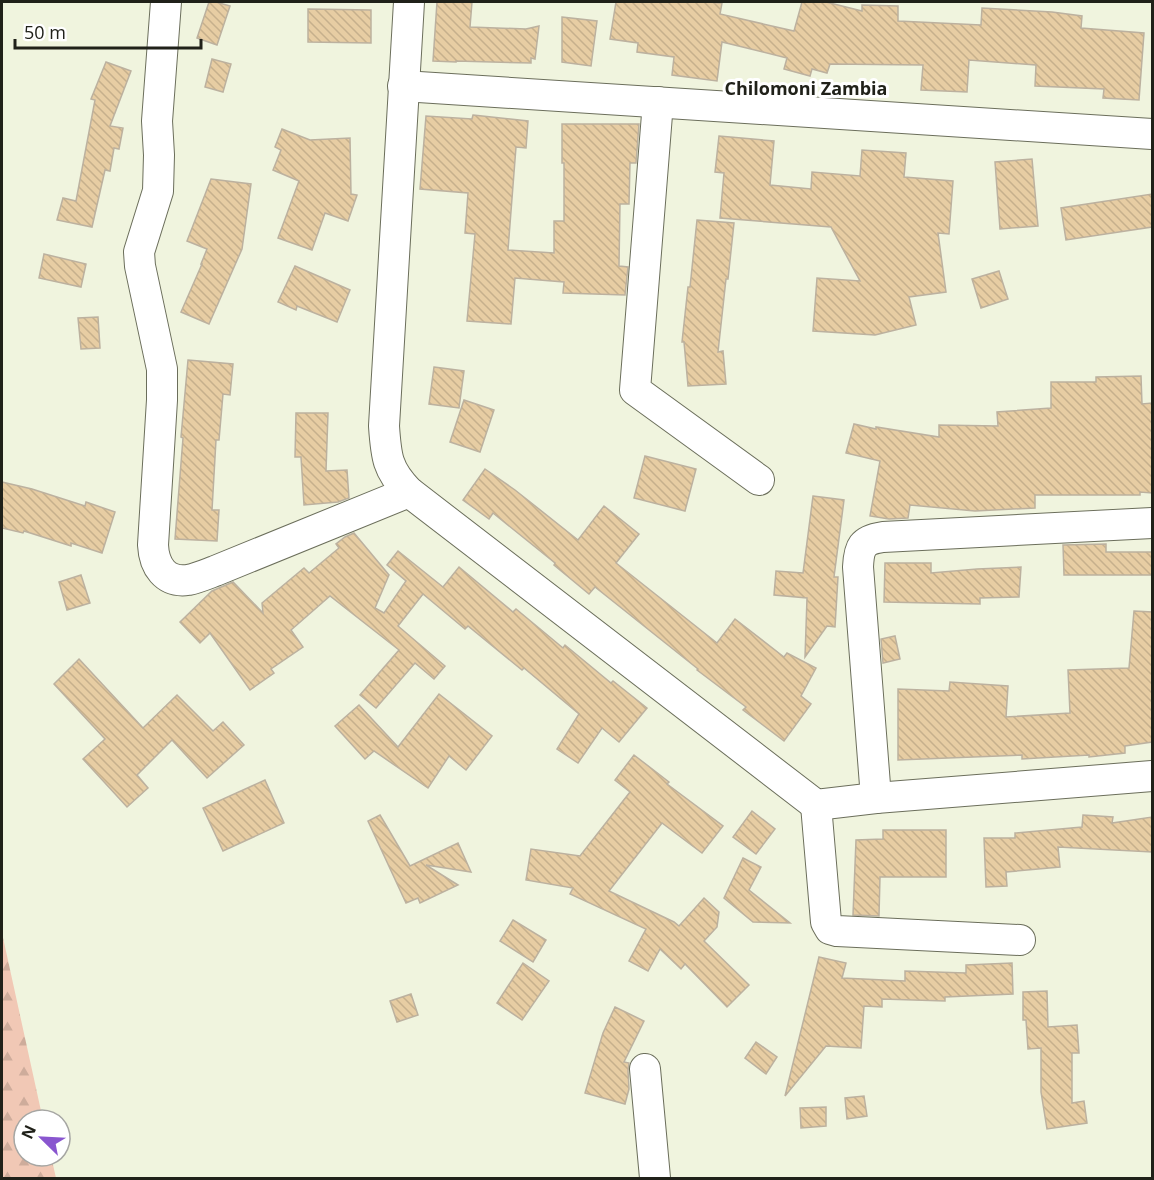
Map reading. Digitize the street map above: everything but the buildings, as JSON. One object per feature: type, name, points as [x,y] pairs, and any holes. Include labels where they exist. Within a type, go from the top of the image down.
[{"type":"street","points":[[166,2],[157,121],[158,191],[139,252],[162,369],[154,558],[165,575],[188,580],[200,577],[409,492]]},
{"type":"street","points":[[409,2],[384,426],[386,457],[397,480],[409,492],[816,805],[876,798],[1152,776]]},
{"type":"street","points":[[403,86],[1152,134]]},
{"type":"street","points":[[658,102],[635,390],[759,480]]},
{"type":"street","points":[[876,798],[858,567],[860,550],[863,545],[867,541],[883,537],[1152,522]]},
{"type":"street","points":[[816,805],[826,922],[830,929],[837,932],[1020,940]]},
{"type":"street","points":[[645,1069],[655,1179]]},
{"type":"green space","points":[[2,933],[40,1108],[12,1108],[12,1168],[54,1168],[56,1178],[2,1178]]},
{"type":"district","name":"Chilomoni Zambia","points":[[806,89]]}]
